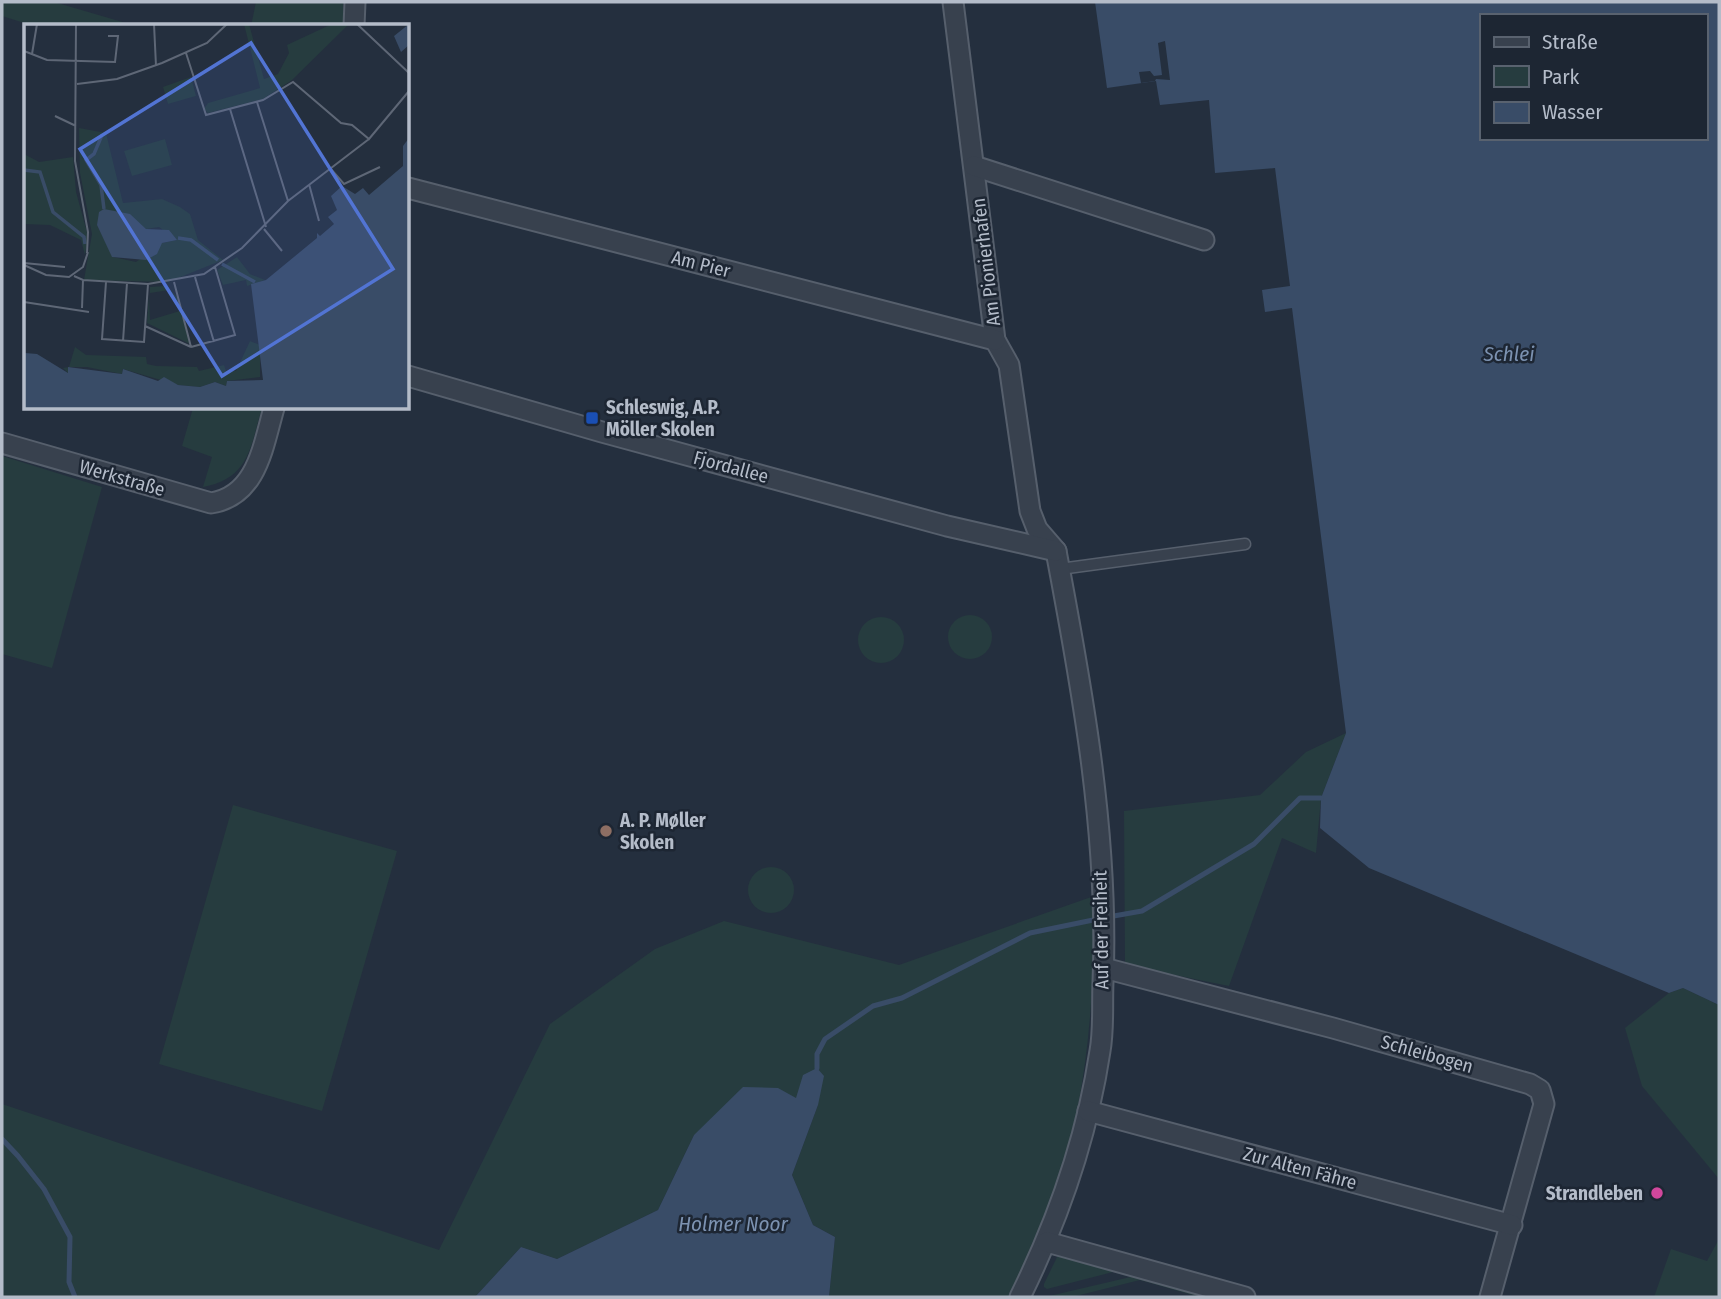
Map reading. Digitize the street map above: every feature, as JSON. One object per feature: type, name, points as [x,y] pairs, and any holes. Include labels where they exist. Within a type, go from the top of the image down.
[{"type":"street","points":[[354,24],[355,2]]},
{"type":"street","name":"Am Pionierhafen","points":[[953,2],[995,340],[1009,365],[1030,511],[1037,529],[1058,560]]},
{"type":"street","points":[[974,166],[1204,240]]},
{"type":"street","name":"Am Pier","points":[[410,189],[995,340]]},
{"type":"street","name":"Fjordallee","points":[[410,377],[1058,560]]},
{"type":"street","name":"Werkstraße","points":[[2,443],[211,503],[223,501],[240,492],[254,473],[273,410]]},
{"type":"street","name":"Auf der Freiheit","points":[[1020,1297],[1046,1242],[1075,1159],[1101,1049],[1104,940],[1092,756],[1058,560]]},
{"type":"street","name":"Schleibogen","points":[[1104,968],[1382,1042],[1530,1084],[1540,1090],[1544,1104],[1490,1297]]},
{"type":"street","name":"Zur Alten Fähre","points":[[1088,1111],[1512,1225]]},
{"type":"street","points":[[1046,1242],[1245,1297]]},
{"type":"lane","points":[[1058,560],[1245,544]]},
{"type":"green space","points":[[2,2],[54,2],[129,24],[28,24],[2,16]]},
{"type":"green space","points":[[256,2],[343,2],[343,24],[251,24]]},
{"type":"green space","points":[[192,410],[261,410],[246,459],[219,483],[203,487],[212,457],[182,446]]},
{"type":"green space","points":[[2,456],[102,487],[52,668],[2,654]]},
{"type":"green space","points":[[970,615],[979,616],[986,621],[991,628],[991,646],[986,653],[979,658],[970,659],[961,658],[954,653],[949,646],[948,637],[949,628],[954,621],[961,616]]},
{"type":"green space","points":[[881,617],[897,624],[904,640],[897,656],[881,663],[865,656],[858,640],[865,624]]},
{"type":"green space","points":[[1346,733],[1321,798],[1316,853],[1282,838],[1229,986],[1125,965],[1124,811],[1260,795],[1306,752]]},
{"type":"green space","points":[[233,805],[397,851],[322,1111],[159,1064]]},
{"type":"green space","points":[[771,867],[787,874],[794,890],[787,906],[771,913],[755,906],[748,890],[755,874]]},
{"type":"green space","points":[[1094,896],[1093,974],[1081,1090],[1064,1166],[1052,1203],[1013,1297],[829,1297],[835,1237],[813,1225],[792,1175],[818,1105],[796,1098],[694,1135],[658,1210],[557,1259],[521,1247],[475,1297],[2,1297],[2,1104],[439,1250],[550,1024],[655,949],[724,921],[899,965]]},
{"type":"green space","points":[[1683,988],[1719,1005],[1719,1179],[1642,1086],[1625,1028],[1669,993]]},
{"type":"green space","points":[[1719,1239],[1719,1297],[1654,1297],[1671,1249],[1707,1261]]},
{"type":"green space","points":[[1059,1253],[1113,1269],[1113,1272],[1047,1289],[1044,1284]]},
{"type":"green space","points":[[1139,1275],[1221,1297],[1199,1297],[1140,1280],[1072,1297],[1045,1297]]},
{"type":"water","name":"Schlei","points":[[1095,2],[1719,2],[1719,1005],[1683,988],[1669,993],[1369,868],[1320,828],[1321,798],[1346,733],[1292,308],[1265,312],[1262,290],[1290,286],[1275,168],[1215,173],[1209,100],[1160,105],[1156,81],[1107,88]]},
{"type":"water","name":"Holmer Noor","points":[[817,1068],[824,1076],[818,1105],[792,1175],[813,1225],[835,1237],[829,1297],[475,1297],[521,1247],[557,1259],[658,1210],[694,1135],[743,1087],[778,1088],[796,1098],[803,1075]]},
{"type":"pier","points":[[1165,41],[1170,80],[1156,79],[1141,83],[1139,72],[1150,71],[1154,76],[1162,75],[1158,43]]},
{"type":"waterway","points":[[1108,917],[1142,911],[1254,844],[1300,798],[1321,798]]},
{"type":"waterway","points":[[817,1068],[817,1054],[825,1039],[873,1006],[902,998],[1030,933],[1098,919]]},
{"type":"waterway","points":[[2,1139],[44,1189],[70,1237],[69,1282],[75,1297]]},
{"type":"place","name":"Schleswig, A.P. Möller Skolen","points":[[592,418]]},
{"type":"place","name":"A. P. Møller Skolen","points":[[606,831]]},
{"type":"place","name":"Strandleben","points":[[1657,1193]]}]
